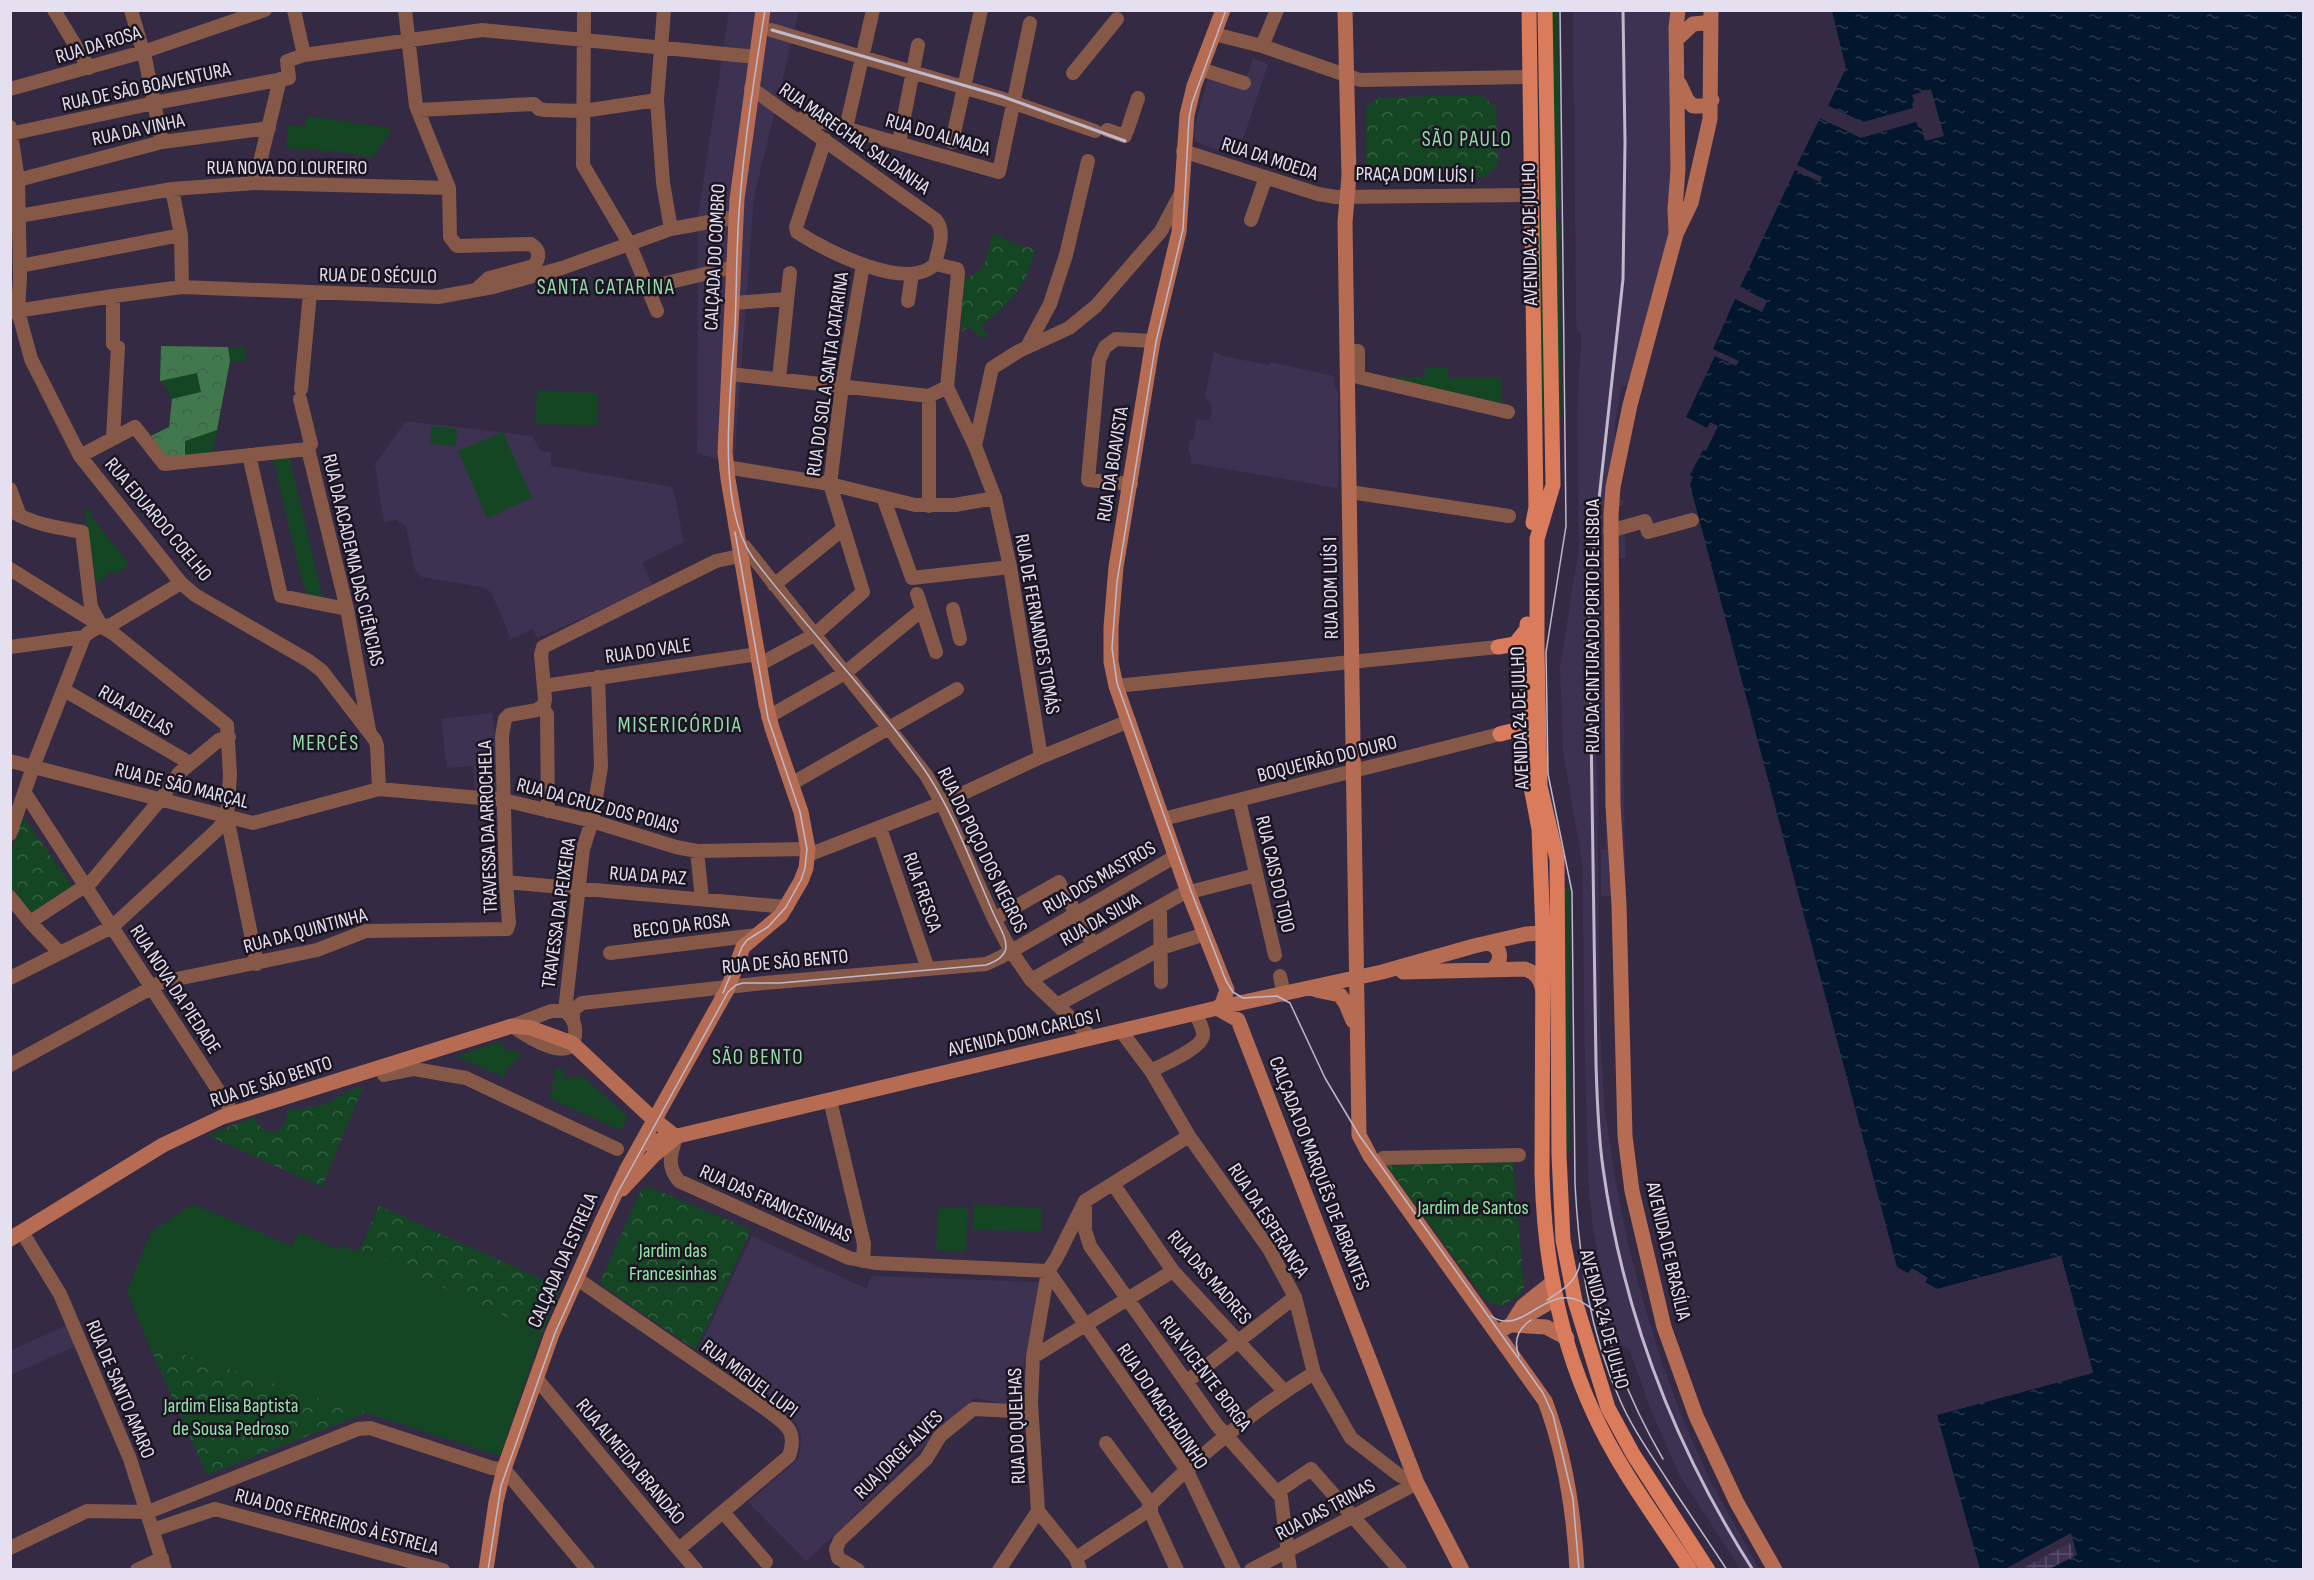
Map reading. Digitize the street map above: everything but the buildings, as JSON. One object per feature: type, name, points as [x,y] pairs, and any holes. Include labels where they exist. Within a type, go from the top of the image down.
[{"type":"main road","name":"AVENIDA 24 DE JULHO","points":[[1529,10],[1536,507],[1529,546],[1527,735],[1531,788],[1539,829],[1543,933],[1543,1204],[1555,1289],[1580,1381],[1594,1415],[1621,1463],[1690,1569]]},
{"type":"main road","name":"AVENIDA 24 DE JULHO","points":[[1545,10],[1550,195],[1553,485],[1537,539],[1537,639],[1540,786],[1557,859],[1560,1210],[1570,1280],[1608,1408],[1633,1454],[1708,1569]]},
{"type":"main road","points":[[1530,77],[1535,78],[1539,83],[1541,114],[1548,131]]},
{"type":"main road","points":[[1532,195],[1550,195]]},
{"type":"main road","points":[[1498,647],[1515,644],[1527,629]]},
{"type":"main road","points":[[1500,734],[1516,729],[1522,730],[1527,735]]},
{"type":"main road","points":[[1555,1289],[1570,1280]]},
{"type":"street","points":[[54,10],[89,68]]},
{"type":"street","points":[[131,10],[143,52],[162,142]]},
{"type":"street","points":[[294,10],[304,55]]},
{"type":"street","points":[[405,10],[416,106],[449,188],[450,237],[457,246],[531,244],[538,252],[538,260],[534,266],[489,278],[474,291]]},
{"type":"street","points":[[584,10],[584,165],[629,243],[657,311]]},
{"type":"street","points":[[664,10],[657,99],[663,183],[671,230]]},
{"type":"street","name":"CALÇADA DO COMBRO","points":[[763,10],[740,170],[736,218],[726,463],[735,520],[745,555],[749,601],[768,717],[801,812],[808,852]]},
{"type":"street","points":[[846,128],[873,10]]},
{"type":"street","points":[[952,142],[981,10]]},
{"type":"street","name":"RUA DA BOAVISTA","points":[[1188,892],[1116,686],[1110,646],[1112,601],[1153,341],[1176,248],[1181,214],[1183,151],[1187,115],[1200,69],[1223,10]]},
{"type":"street","points":[[1263,46],[1277,10]]},
{"type":"street","name":"PRAÇA DOM LUÍS I","points":[[1345,10],[1348,75],[1349,176],[1347,198],[1532,195]]},
{"type":"street","name":"RUA DA CINTURA DO PORTO DE LISBOA","points":[[1676,234],[1678,10]]},
{"type":"street","name":"RUA DA CINTURA DO PORTO DE LISBOA","points":[[1619,918],[1613,805],[1610,531],[1613,488],[1623,430],[1676,234],[1691,203],[1710,118],[1712,100],[1711,10]]},
{"type":"street","name":"RUA DA ROSA","points":[[10,89],[143,52],[257,12]]},
{"type":"street","points":[[1073,73],[1117,19]]},
{"type":"street","points":[[1013,103],[1030,23]]},
{"type":"street","points":[[1676,40],[1693,24],[1704,23],[1711,27]]},
{"type":"street","points":[[255,183],[285,78],[287,61],[304,55],[482,30],[756,57]]},
{"type":"street","points":[[771,30],[1101,130],[1126,133],[1138,98]]},
{"type":"street","points":[[1214,34],[1263,46],[1360,80],[1530,77]]},
{"type":"street","points":[[900,138],[918,45]]},
{"type":"street","points":[[1200,69],[1244,83]]},
{"type":"street","points":[[1676,77],[1686,100],[1693,106],[1706,106],[1712,100]]},
{"type":"street","name":"RUA DE SÃO BOAVENTURA","points":[[11,132],[285,78]]},
{"type":"street","name":"RUA MARECHAL SALDANHA","points":[[751,88],[936,220],[941,227],[942,236],[935,264]]},
{"type":"street","points":[[419,110],[534,104],[539,109],[545,110],[583,111],[657,99]]},
{"type":"street","name":"RUA DO ALMADA","points":[[798,120],[806,117],[999,172],[1013,103]]},
{"type":"street","name":"RUA DA VINHA","points":[[18,180],[162,142],[269,128]]},
{"type":"street","name":"RUA EDUARDO COELHO","points":[[11,132],[18,180],[20,266],[14,312],[31,359],[80,456],[181,583],[195,595],[309,661],[322,671],[369,732],[377,746],[379,789]]},
{"type":"street","points":[[730,374],[929,396],[947,387],[957,269],[935,264],[924,272],[912,274],[862,265],[796,230],[825,140]]},
{"type":"street","name":"RUA DA MOEDA","points":[[1183,151],[1318,194],[1347,198]]},
{"type":"street","points":[[1028,347],[1056,287],[1066,255],[1088,161]]},
{"type":"street","points":[[1251,220],[1266,177]]},
{"type":"street","name":"RUA NOVA DO LOUREIRO","points":[[19,216],[172,189],[255,183],[449,188]]},
{"type":"street","points":[[172,189],[181,235],[182,287]]},
{"type":"street","points":[[975,446],[992,368],[1028,347],[1069,328],[1096,306],[1161,231],[1182,191]]},
{"type":"street","name":"RUA DOM LUÍS I","points":[[1347,198],[1345,222],[1359,1131],[1370,1156],[1504,1329]]},
{"type":"street","name":"RUA DE O SÉCULO","points":[[14,312],[182,287],[438,297],[474,291],[562,268],[671,230],[736,218]]},
{"type":"street","points":[[20,266],[181,235]]},
{"type":"street","name":"RUA DO SOL A SANTA CATARINA","points":[[814,635],[863,592],[830,484],[842,386],[862,265]]},
{"type":"street","points":[[649,287],[734,267]]},
{"type":"street","points":[[779,379],[790,273]]},
{"type":"street","points":[[908,301],[912,274]]},
{"type":"street","name":"RUA DA ACADEMIA DAS CIÊNCIAS","points":[[310,293],[300,394],[311,444],[308,449],[347,609],[369,732]]},
{"type":"street","points":[[113,296],[113,344],[118,347],[113,438]]},
{"type":"street","points":[[733,303],[787,299]]},
{"type":"street","points":[[1131,484],[1088,480],[1099,360],[1105,347],[1116,339],[1153,341]]},
{"type":"street","points":[[1348,351],[1358,351],[1358,377],[1508,412]]},
{"type":"street","name":"RUA DE FERNANDES TOMÁS","points":[[947,387],[975,446],[995,498],[1010,567],[1041,757]]},
{"type":"street","points":[[929,396],[929,506]]},
{"type":"street","points":[[80,456],[135,427],[164,464],[308,449]]},
{"type":"street","points":[[249,455],[281,596],[347,609]]},
{"type":"street","points":[[726,463],[830,484],[909,504],[955,505],[995,498]]},
{"type":"street","points":[[10,489],[15,513],[54,527],[81,532],[91,607],[100,626]]},
{"type":"street","points":[[1350,492],[1509,516]]},
{"type":"street","points":[[883,497],[912,578],[1010,567]]},
{"type":"street","points":[[1610,531],[1645,522],[1648,532],[1692,520]]},
{"type":"street","points":[[775,587],[843,529]]},
{"type":"street","points":[[548,811],[547,714],[542,707],[545,702],[541,651],[546,645],[716,561],[745,555]]},
{"type":"street","name":"RUA DO POÇO DOS NEGROS","points":[[745,555],[775,587],[926,775],[942,803],[994,919],[1011,951],[1031,980],[1092,1038]]},
{"type":"street","points":[[10,569],[114,634],[229,728],[230,775],[227,817],[257,964]]},
{"type":"street","points":[[10,834],[33,767],[84,637],[89,631],[100,626],[111,625],[181,583]]},
{"type":"street","points":[[917,594],[936,652]]},
{"type":"street","points":[[953,609],[960,639]]},
{"type":"street","points":[[768,717],[845,673],[922,610]]},
{"type":"street","points":[[759,659],[814,635]]},
{"type":"street","points":[[10,647],[84,637]]},
{"type":"street","points":[[1116,686],[1498,647]]},
{"type":"street","name":"RUA DO VALE","points":[[544,686],[598,677],[759,659]]},
{"type":"street","name":"TRAVESSA DA PEIXEIRA","points":[[572,1043],[575,1036],[569,1015],[578,889],[583,849],[592,821],[601,767],[598,677]]},
{"type":"street","points":[[792,784],[957,689]]},
{"type":"street","name":"RUA ADELAS","points":[[63,690],[190,763]]},
{"type":"street","name":"TRAVESSA DA ARROCHELA","points":[[507,929],[509,923],[502,736],[509,715],[542,707]]},
{"type":"street","name":"RUA DA CRUZ DOS POIAIS","points":[[379,789],[503,800],[592,821],[676,847],[697,851],[808,852],[880,828],[942,803],[1041,757],[1129,721]]},
{"type":"street","name":"BOQUEIRÃO DO DURO","points":[[1163,819],[1500,734]]},
{"type":"street","points":[[30,922],[86,886],[161,799],[179,773],[219,740],[229,736]]},
{"type":"street","name":"RUA DE SÃO MARÇAL","points":[[10,761],[253,823],[379,789]]},
{"type":"street","name":"RUA NOVA DA PIEDADE","points":[[25,793],[233,1113]]},
{"type":"street","name":"RUA CAIS DO TOJO","points":[[1239,800],[1275,956]]},
{"type":"street","points":[[10,978],[112,927],[217,830],[227,817]]},
{"type":"street","name":"RUA FRESCA","points":[[880,828],[928,969]]},
{"type":"street","points":[[697,851],[702,899]]},
{"type":"street","name":"CALÇADA DA ESTRELA","points":[[486,1569],[497,1495],[504,1469],[536,1378],[576,1278],[611,1200],[728,988],[743,947],[768,928],[787,907],[801,881],[808,852]]},
{"type":"street","name":"RUA DOS MASTROS","points":[[1011,951],[1176,856]]},
{"type":"street","name":"RUA DA SILVA","points":[[1031,980],[1160,908],[1168,901],[1188,892],[1256,875]]},
{"type":"street","name":"RUA DA PAZ","points":[[506,882],[787,907]]},
{"type":"street","points":[[994,919],[1059,882],[1093,945]]},
{"type":"street","points":[[1188,892],[1227,990],[1222,1004],[1217,1008]]},
{"type":"street","points":[[10,897],[60,953]]},
{"type":"street","points":[[1160,908],[1161,982]]},
{"type":"street","name":"AVENIDA DE BRASÍLIA","points":[[1619,918],[1625,1136],[1632,1191],[1653,1289],[1664,1328],[1696,1416],[1737,1503],[1775,1569]]},
{"type":"street","name":"RUA DA QUINTINHA","points":[[10,1065],[162,982],[316,950],[366,931],[507,929]]},
{"type":"street","name":"AVENIDA DOM CARLOS I","points":[[640,1145],[1195,1013],[1382,972],[1530,933],[1543,933]]},
{"type":"street","points":[[1543,933],[1552,939],[1558,951]]},
{"type":"street","points":[[1057,1005],[1160,949],[1205,934]]},
{"type":"street","name":"BECO DA ROSA","points":[[610,953],[757,935]]},
{"type":"street","points":[[1489,943],[1497,948],[1500,956],[1500,961],[1492,970]]},
{"type":"street","name":"RUA DE SÃO BENTO","points":[[16,1235],[163,1145],[233,1113],[512,1026],[551,1011],[569,1015],[582,1003],[986,964],[1011,951]]},
{"type":"street","name":"AVENIDA DOM CARLOS I","points":[[1382,972],[1525,969],[1533,972],[1542,984],[1544,1003]]},
{"type":"street","points":[[1280,976],[1284,995]]},
{"type":"street","points":[[1310,989],[1335,993],[1342,997],[1356,1029]]},
{"type":"street","name":"CALÇADA DO MARQUÊS DE ABRANTES","points":[[1217,1008],[1238,1020],[1417,1483],[1462,1569]]},
{"type":"street","points":[[1151,1071],[1198,1045],[1203,1038],[1202,1028],[1195,1013]]},
{"type":"street","points":[[512,1026],[537,1029],[572,1043],[676,1137]]},
{"type":"street","name":"RUA DA ESPERANÇA","points":[[1121,1031],[1151,1071],[1190,1136],[1269,1250],[1296,1297],[1314,1373],[1351,1438],[1399,1475],[1417,1483]]},
{"type":"street","points":[[384,1076],[414,1069],[466,1078],[617,1149]]},
{"type":"street","points":[[830,1100],[864,1244],[863,1261]]},
{"type":"street","points":[[1048,1271],[1085,1201],[1190,1136]]},
{"type":"street","name":"AVENIDA DOM CARLOS I","points":[[611,1200],[653,1156],[676,1137]]},
{"type":"street","name":"RUA DAS FRANCESINHAS","points":[[676,1137],[670,1160],[671,1169],[679,1181],[836,1254],[863,1261],[1048,1271]]},
{"type":"street","points":[[1383,1158],[1520,1155]]},
{"type":"street","name":"RUA DAS MADRES","points":[[1113,1184],[1173,1271],[1284,1391]]},
{"type":"street","name":"RUA VICENTE BORGA","points":[[1085,1201],[1085,1230],[1090,1246],[1216,1424],[1281,1497],[1290,1569]]},
{"type":"street","name":"RUA DE SANTO AMARO","points":[[16,1235],[60,1294],[130,1459],[163,1564]]},
{"type":"street","name":"RUA DO MACHADINHO","points":[[1048,1271],[1186,1469],[1234,1569]]},
{"type":"street","name":"RUA DO QUELHAS","points":[[999,1569],[1038,1511],[1031,1412],[1033,1358],[1048,1271]]},
{"type":"street","points":[[1033,1358],[1173,1271]]},
{"type":"street","name":"RUA MIGUEL LUPI","points":[[576,1278],[766,1410],[792,1432],[794,1442],[789,1456],[679,1549]]},
{"type":"street","points":[[1504,1329],[1523,1306],[1555,1289]]},
{"type":"street","points":[[1186,1382],[1296,1297]]},
{"type":"street","points":[[1504,1329],[1546,1327],[1567,1338]]},
{"type":"street","points":[[1504,1329],[1551,1416],[1570,1500],[1577,1569]]},
{"type":"street","points":[[1038,1511],[1078,1564],[1151,1508],[1186,1469],[1226,1434],[1284,1391],[1314,1373]]},
{"type":"street","name":"RUA ALMEIDA BRANDÃO","points":[[536,1378],[696,1569]]},
{"type":"street","name":"RUA JORGE ALVES","points":[[858,1569],[838,1557],[836,1549],[840,1540],[926,1459],[940,1436],[973,1409],[1031,1412]]},
{"type":"street","points":[[10,1548],[87,1511],[148,1512],[363,1428],[377,1429],[492,1468],[504,1469],[588,1569]]},
{"type":"street","points":[[1106,1443],[1151,1508],[1177,1569]]},
{"type":"street","points":[[1277,1492],[1311,1469],[1401,1569]]},
{"type":"street","name":"RUA DAS TRINAS","points":[[1251,1569],[1417,1483]]},
{"type":"street","name":"RUA DOS FERREIROS À ESTRELA","points":[[153,1530],[215,1509],[443,1569]]},
{"type":"street","points":[[723,1512],[766,1562]]},
{"type":"street","points":[[137,1569],[163,1564]]},
{"type":"shaded area","points":[[729,11],[799,11],[754,197],[734,464],[697,453],[698,216]]},
{"type":"shaded area","points":[[1573,11],[1672,11],[1673,155],[1669,234],[1627,386],[1622,386],[1615,422],[1617,499],[1623,500],[1623,506],[1618,506],[1618,529],[1625,529],[1626,558],[1619,558],[1626,896],[1601,896],[1601,849],[1606,849],[1604,739],[1598,738],[1595,609],[1600,1023],[1604,1105],[1615,1179],[1628,1243],[1662,1363],[1684,1422],[1710,1480],[1759,1569],[1740,1569],[1680,1476],[1652,1413],[1629,1349],[1617,1343],[1593,1229],[1589,1191],[1585,1064],[1582,861],[1563,751],[1560,667],[1579,548],[1577,411],[1581,333],[1577,331],[1576,319]]},
{"type":"shaded area","points":[[1253,58],[1268,64],[1237,157],[1196,142],[1193,137],[1194,128],[1209,75],[1243,87]]},
{"type":"shaded area","points":[[1214,351],[1222,356],[1269,365],[1270,362],[1334,376],[1335,387],[1338,391],[1338,487],[1191,463],[1188,449],[1190,440],[1193,439],[1197,419],[1210,421],[1212,408],[1205,396]]},
{"type":"shaded area","points":[[406,421],[532,436],[541,451],[551,452],[551,466],[673,487],[684,542],[642,563],[654,587],[537,638],[533,629],[511,639],[491,592],[481,587],[422,577],[415,570],[406,526],[396,520],[384,522],[375,464]]},
{"type":"shaded area","points":[[492,713],[499,796],[475,794],[473,766],[447,768],[441,719]]},
{"type":"shaded area","points":[[752,1236],[867,1289],[871,1276],[1039,1282],[1042,1284],[1015,1406],[975,1398],[806,1561],[748,1502],[799,1458],[801,1437],[796,1423],[698,1350]]},
{"type":"shaded area","points":[[69,1324],[78,1345],[11,1375],[10,1351]]},
{"type":"shaded area","points":[[2070,1543],[2077,1569],[2020,1570]]},
{"type":"green space","points":[[1551,11],[1558,11],[1560,209],[1555,209]]},
{"type":"green space","points":[[1482,96],[1496,107],[1498,162],[1496,167],[1483,178],[1378,179],[1366,168],[1366,108],[1378,98]]},
{"type":"green space","points":[[307,116],[390,128],[390,133],[372,158],[343,152],[286,148],[288,125],[305,127]]},
{"type":"green space","points":[[1538,219],[1545,219],[1548,417],[1541,416]]},
{"type":"green space","points":[[1556,219],[1559,219],[1562,419],[1559,418]]},
{"type":"green space","points":[[994,233],[1014,244],[1035,249],[1022,284],[1009,301],[981,326],[989,336],[981,338],[969,326],[961,333],[962,318],[959,314],[961,287],[964,279],[980,270],[984,265]]},
{"type":"green space","points":[[161,346],[246,348],[245,362],[230,361],[213,452],[167,458],[151,436],[169,426],[171,413],[170,397],[160,381]]},
{"type":"green space","points":[[161,346],[228,347],[230,361],[217,430],[185,441],[185,456],[167,458],[151,436],[169,427],[172,399],[201,392],[197,373],[160,381]]},
{"type":"green space","points":[[1425,368],[1447,368],[1448,377],[1502,377],[1502,407],[1381,377],[1424,377]]},
{"type":"green space","points":[[537,390],[598,393],[597,426],[535,424]]},
{"type":"green space","points":[[431,426],[457,429],[456,446],[430,444]]},
{"type":"green space","points":[[503,432],[532,498],[487,518],[458,451]]},
{"type":"green space","points":[[289,456],[323,599],[308,595],[307,589],[304,589],[273,459]]},
{"type":"green space","points":[[89,509],[92,512],[90,515],[129,564],[116,575],[112,571],[96,584],[84,510]]},
{"type":"green space","points":[[23,817],[73,887],[30,915],[11,891],[11,852]]},
{"type":"green space","points":[[1564,888],[1569,888],[1569,1151],[1564,1151],[1566,1036]]},
{"type":"green space","points":[[498,1042],[503,1044],[506,1051],[514,1050],[521,1054],[519,1059],[513,1058],[511,1068],[505,1068],[503,1078],[497,1072],[494,1073],[456,1056]]},
{"type":"green space","points":[[557,1068],[564,1071],[567,1079],[574,1076],[579,1079],[581,1075],[627,1116],[621,1130],[559,1103],[557,1099],[549,1099],[552,1091],[555,1090],[551,1086],[557,1079],[553,1075]]},
{"type":"green space","points":[[363,1087],[322,1187],[207,1135],[255,1117],[257,1123],[265,1131],[278,1131],[286,1123],[287,1109],[318,1106]]},
{"type":"green space","name":"Jardim de Santos","points":[[1513,1161],[1524,1287],[1520,1295],[1501,1306],[1486,1301],[1386,1165]]},
{"type":"green space","name":"Jardim das Francesinhas","points":[[650,1187],[751,1230],[696,1350],[601,1285],[641,1190]]},
{"type":"green space","points":[[193,1204],[292,1246],[299,1232],[339,1250],[342,1245],[358,1252],[360,1249],[542,1333],[500,1456],[148,1343],[127,1291],[151,1232]]},
{"type":"green space","points":[[974,1204],[1041,1208],[1041,1231],[972,1230]]},
{"type":"green space","points":[[379,1206],[561,1288],[542,1333],[360,1249]]},
{"type":"green space","points":[[938,1207],[968,1208],[966,1252],[936,1250]]},
{"type":"green space","name":"Jardim Elisa Baptista de Sousa Pedroso","points":[[148,1343],[366,1413],[207,1475]]},
{"type":"water","points":[[1832,11],[2303,11],[2303,1569],[2049,1569],[2077,1555],[2071,1533],[2005,1569],[1980,1569],[1937,1415],[2093,1372],[2061,1256],[1937,1289],[1925,1282],[1928,1278],[1912,1268],[1908,1273],[1897,1267],[1690,485],[1693,477],[1690,475],[1703,450],[1706,451],[1718,426],[1710,422],[1707,428],[1686,417],[1715,356],[1736,366],[1739,361],[1713,349],[1735,299],[1762,312],[1767,301],[1740,287],[1795,170],[1820,182],[1822,177],[1797,165],[1820,118],[1834,125],[1840,112],[1828,106],[1846,68]]},
{"type":"pier","points":[[1931,89],[1944,136],[1925,141],[1922,129],[1916,122],[1861,138],[1820,118],[1822,116],[1832,121],[1836,113],[1826,108],[1827,105],[1863,122],[1913,108],[1912,95]]},
{"type":"pier","points":[[2061,1256],[2093,1373],[1937,1415],[1936,1412],[2089,1370],[2059,1260],[1938,1292],[1924,1285],[1923,1281],[1937,1289]]},
{"type":"tram line","points":[[488,1570],[501,1486],[555,1333],[617,1194],[728,992],[736,985],[743,983],[780,983],[986,965],[1001,957],[1006,947],[1003,934],[959,833],[928,775],[887,719],[753,558],[741,535],[734,508],[728,446],[737,247],[747,128],[765,10]]},
{"type":"tram line","points":[[1226,10],[1192,103],[1189,118],[1183,229],[1156,342],[1117,582],[1112,648],[1117,683],[1191,891],[1226,981],[1233,992],[1243,998],[1277,996],[1290,1003],[1325,1078],[1359,1135],[1543,1393],[1553,1415],[1573,1499],[1579,1570]]},
{"type":"tram line","points":[[1560,10],[1566,526],[1546,652],[1548,774],[1572,892],[1575,1184],[1579,1239],[1593,1321],[1600,1348],[1620,1400],[1642,1440],[1727,1570]]},
{"type":"tram line","points":[[723,993],[747,940],[768,927],[786,907],[801,880],[807,849],[800,812],[768,718],[735,532]]},
{"type":"tram line","points":[[1547,1300],[1572,1280],[1580,1263]]},
{"type":"tram line","points":[[1591,1266],[1602,1316],[1618,1366],[1663,1459]]},
{"type":"tram line","points":[[1491,1316],[1504,1321],[1516,1320],[1551,1301],[1564,1298],[1578,1300],[1594,1311]]},
{"type":"tram line","points":[[1519,1356],[1518,1336],[1531,1320]]},
{"type":"railway","points":[[1623,10],[1625,143],[1623,279],[1589,591],[1596,1064],[1600,1142],[1612,1222],[1624,1274],[1656,1377],[1699,1476],[1753,1570]]},
{"type":"railway","points":[[772,30],[1001,96],[1125,141]]},
{"type":"district","name":"SÃO PAULO","points":[[1467,139]]},
{"type":"district","name":"SANTA CATARINA","points":[[606,287]]},
{"type":"district","name":"MISERICÓRDIA","points":[[680,724]]},
{"type":"district","name":"MERCÊS","points":[[326,743]]},
{"type":"district","name":"SÃO BENTO","points":[[758,1057]]}]
